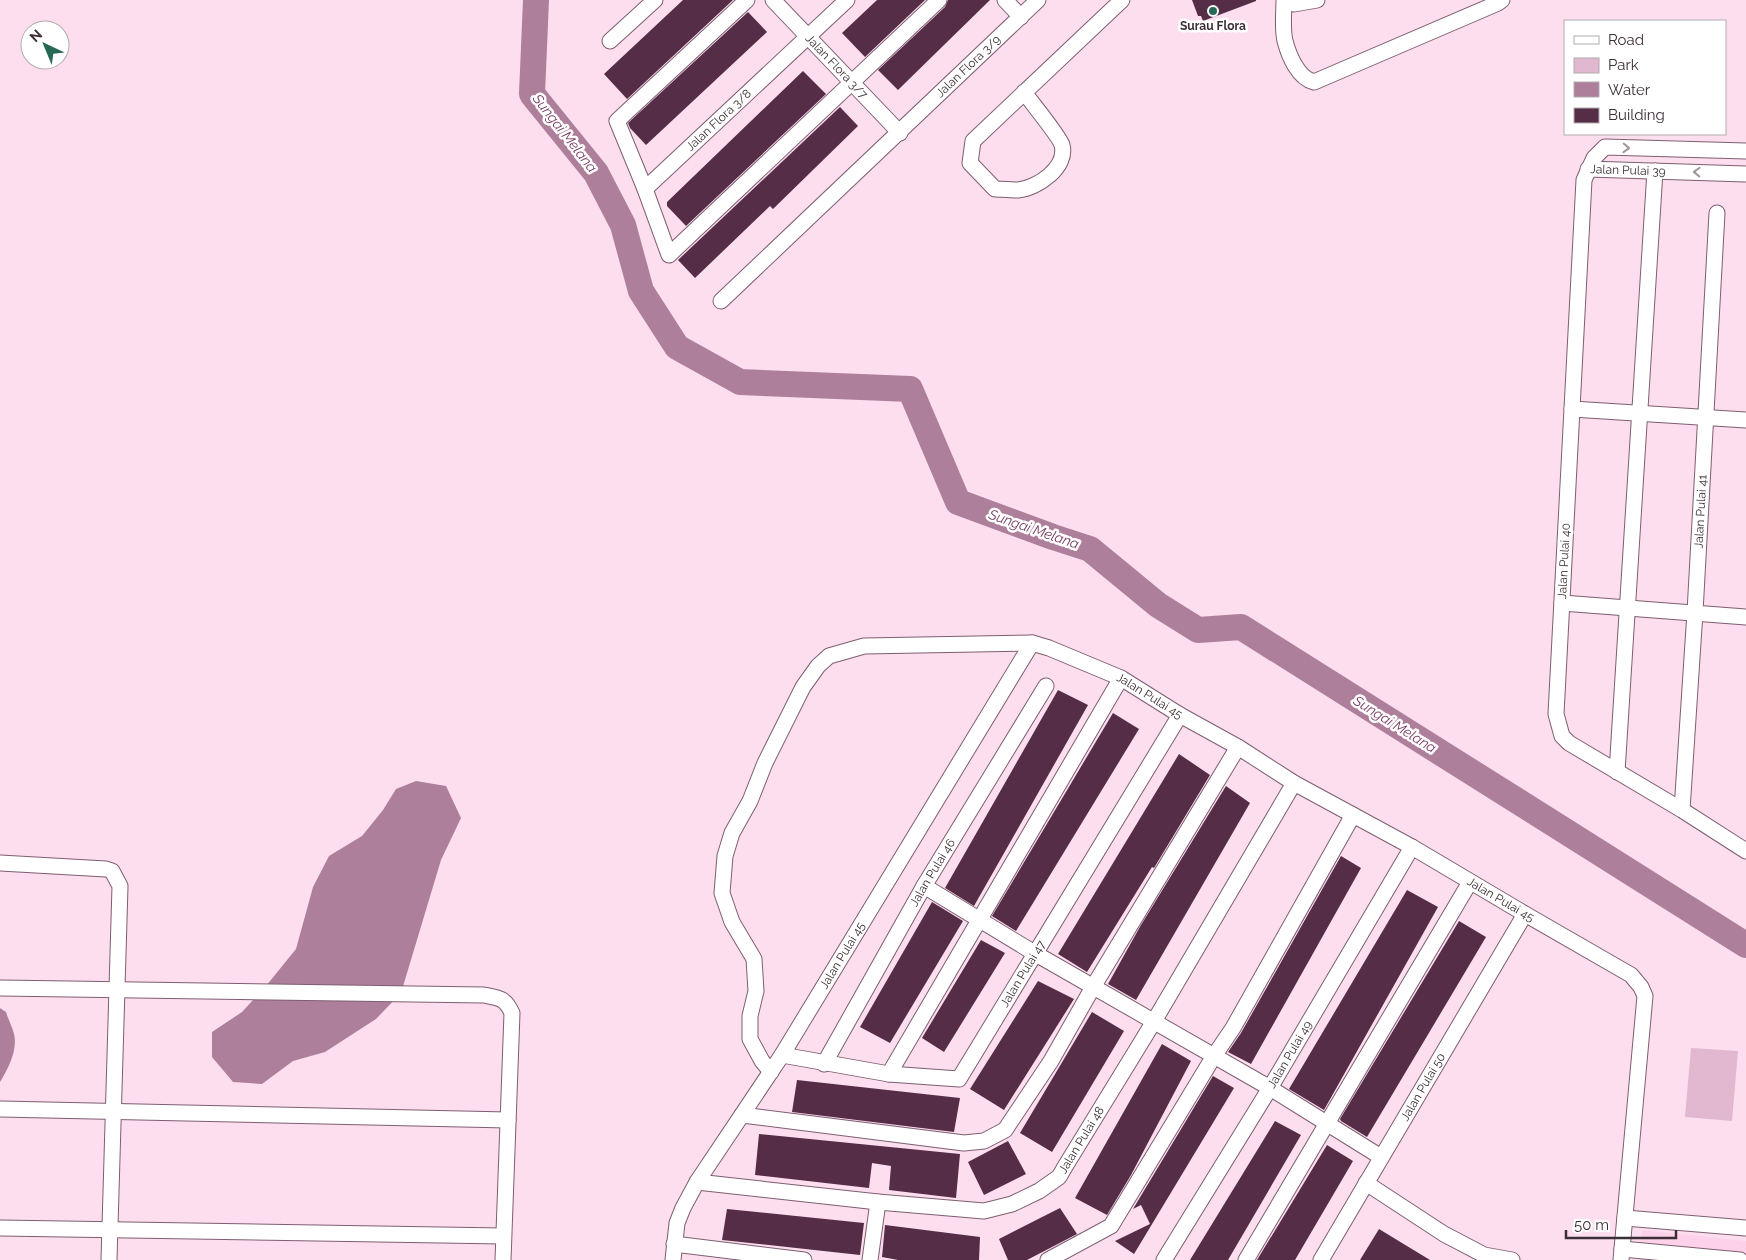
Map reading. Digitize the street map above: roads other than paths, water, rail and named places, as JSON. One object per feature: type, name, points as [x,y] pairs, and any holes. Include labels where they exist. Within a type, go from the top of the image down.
[{"type":"street","points":[[610,41],[654,0]]},
{"type":"street","points":[[747,0],[617,121],[669,256],[939,0]]},
{"type":"street","name":"Jalan Flora 3/7","points":[[773,0],[900,133]]},
{"type":"street","name":"Jalan Flora 3/8","points":[[645,190],[847,0]]},
{"type":"street","points":[[1005,0],[1021,17]]},
{"type":"street","name":"Jalan Flora 3/9","points":[[721,301],[1038,0]]},
{"type":"street","points":[[1024,92],[1062,144],[1063,156],[1057,168],[1042,181],[1020,190],[995,189],[970,163],[973,141],[1024,92],[1122,0]]},
{"type":"street","points":[[1317,0],[1294,4],[1286,0],[1285,40],[1298,72],[1307,80],[1314,82],[1502,0]]},
{"type":"street","name":"Jalan Pulai 39","points":[[1746,151],[1605,147],[1594,158],[1588,169],[1746,174]]},
{"type":"street","name":"Jalan Pulai 40","points":[[1588,169],[1584,180],[1556,714],[1562,736],[1569,744],[1682,810],[1746,851]]},
{"type":"street","points":[[1616,772],[1655,171]]},
{"type":"street","name":"Jalan Pulai 41","points":[[1682,810],[1695,612],[1716,213]]},
{"type":"street","points":[[1572,409],[1746,420]]},
{"type":"street","points":[[1562,603],[1746,617]]},
{"type":"street","points":[[771,1072],[753,1048],[750,1039],[750,1016],[756,992],[754,959],[732,922],[722,893],[724,856],[732,833],[750,801],[764,763],[803,687],[818,666],[829,656],[864,646],[1032,643]]},
{"type":"street","name":"Jalan Pulai 45","points":[[673,1260],[678,1223],[683,1208],[697,1182],[782,1055],[1032,643],[1049,648],[1121,678],[1180,715],[1238,747],[1294,783],[1412,847],[1631,975],[1641,987],[1645,996],[1621,1254]]},
{"type":"street","points":[[889,1074],[1121,678]]},
{"type":"street","name":"Jalan Pulai 46","points":[[824,1064],[924,886],[1046,686]]},
{"type":"street","name":"Jalan Pulai 47","points":[[782,1055],[824,1064],[889,1074],[959,1079],[1180,715]]},
{"type":"street","points":[[742,1115],[964,1143],[984,1141],[1005,1130],[1051,1061],[1093,987],[1238,747]]},
{"type":"street","name":"Jalan Pulai 48","points":[[697,1182],[878,1202],[984,1211],[1012,1204],[1039,1191],[1059,1177],[1153,1023],[1294,783]]},
{"type":"street","points":[[1048,1260],[1112,1226],[1214,1056],[1233,1028],[1353,815]]},
{"type":"street","name":"Jalan Pulai 49","points":[[1164,1260],[1270,1088],[1412,847]]},
{"type":"street","points":[[0,863],[94,867],[112,871],[120,886],[109,1260]]},
{"type":"street","points":[[1246,1260],[1470,882]]},
{"type":"street","points":[[924,886],[1153,1023],[1270,1088],[1381,1157]]},
{"type":"street","name":"Jalan Pulai 50","points":[[1321,1260],[1525,914]]},
{"type":"street","points":[[0,988],[484,995],[497,997],[507,1002],[512,1013],[503,1260]]},
{"type":"street","points":[[0,1109],[508,1120]]},
{"type":"street","points":[[1366,1182],[1444,1234],[1484,1255],[1512,1260]]},
{"type":"street","points":[[870,1260],[878,1202]]},
{"type":"street","points":[[1625,1218],[1746,1228]]},
{"type":"street","points":[[0,1228],[504,1236]]},
{"type":"street","points":[[674,1244],[804,1260]]},
{"type":"street","points":[[1621,1254],[1740,1260]]},
{"type":"water","points":[[416,781],[446,786],[461,818],[441,860],[401,993],[376,1019],[325,1052],[293,1061],[262,1084],[233,1082],[212,1057],[212,1032],[242,1012],[296,949],[313,887],[329,856],[362,836],[383,810],[396,789]]},
{"type":"water","points":[[0,1008],[6,1012],[13,1031],[15,1046],[12,1059],[0,1082]]},
{"type":"waterway","name":"Sungai Melana","points":[[536,0],[532,94],[596,173],[623,225],[641,291],[677,347],[740,382],[910,389],[958,502],[1090,549],[1158,605],[1198,630],[1241,627],[1746,945]]},
{"type":"place","name":"Surau Flora","points":[[1213,11]]}]
